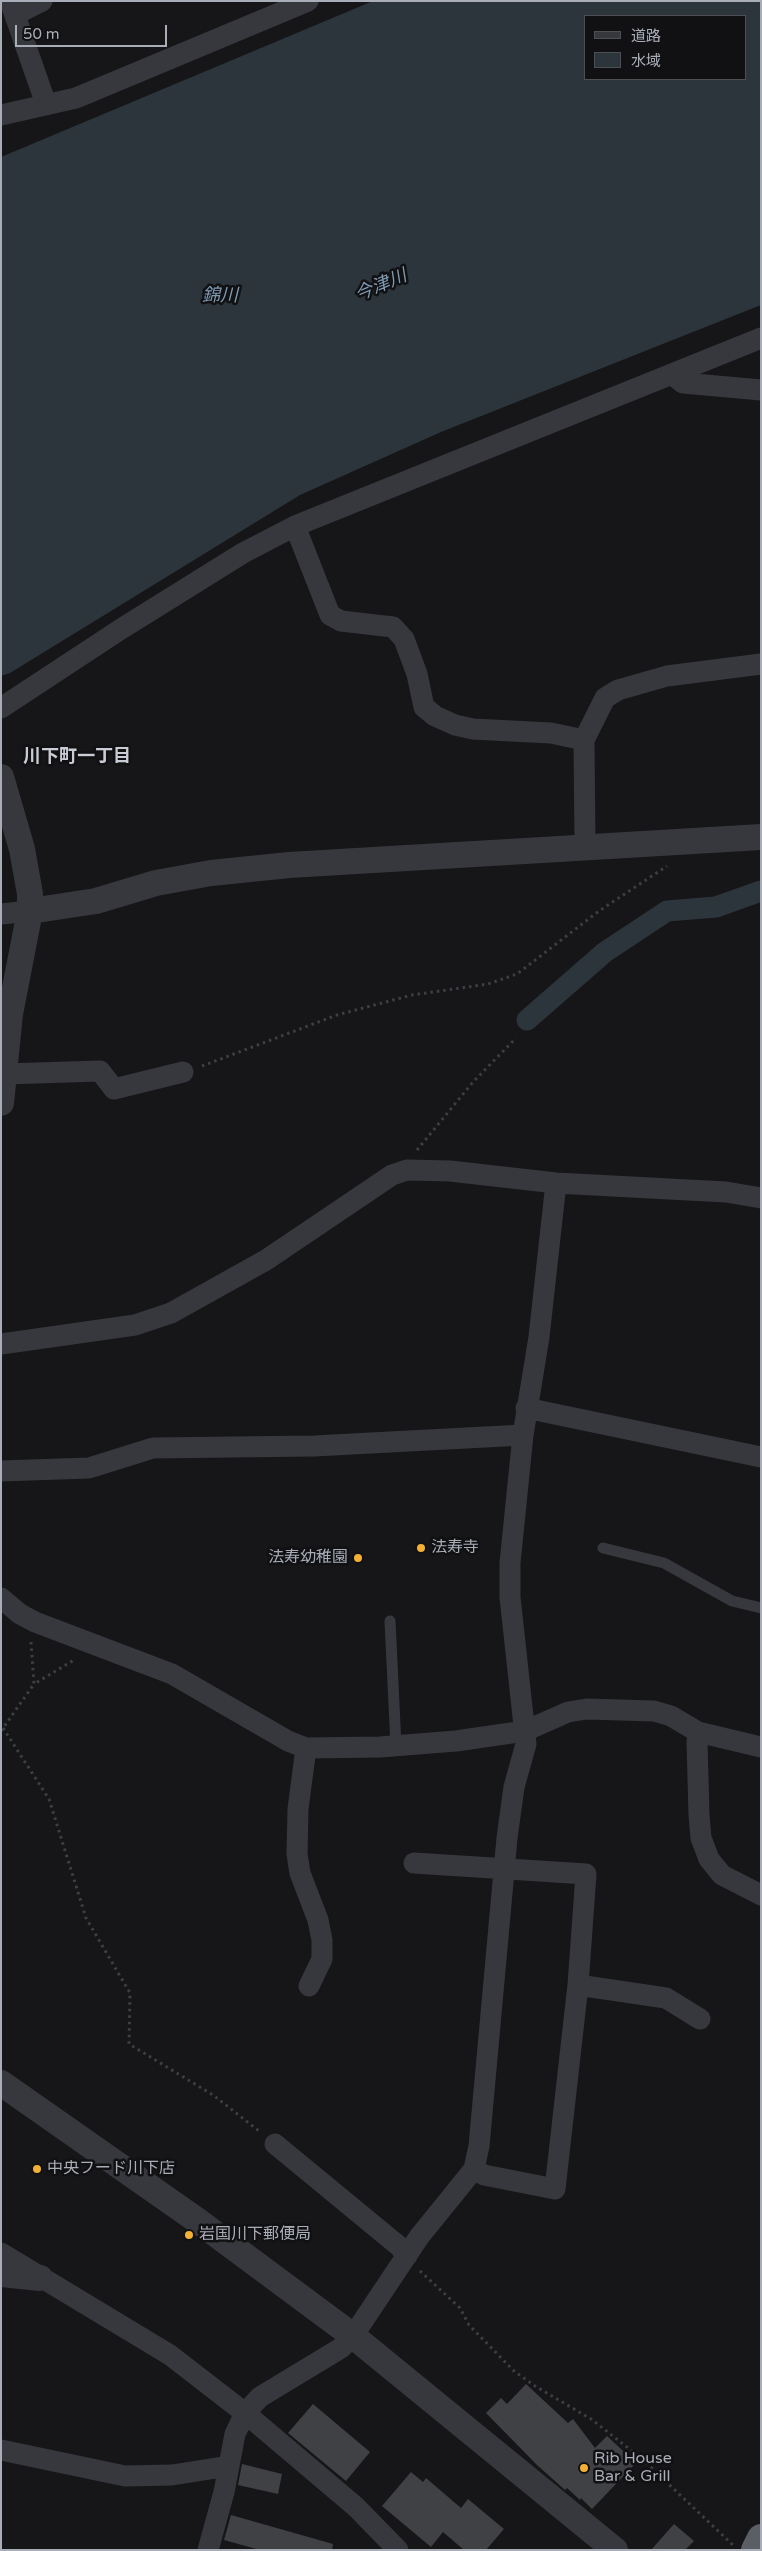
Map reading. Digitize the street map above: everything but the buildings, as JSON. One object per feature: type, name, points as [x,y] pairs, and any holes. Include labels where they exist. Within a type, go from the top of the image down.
[{"type":"street","points":[[42,1],[13,8],[46,104]]},
{"type":"street","points":[[1,115],[76,98],[308,1]]},
{"type":"street","points":[[1,708],[121,629],[243,553],[294,526],[761,338]]},
{"type":"street","points":[[673,375],[683,383],[761,390]]},
{"type":"street","points":[[294,526],[330,615],[341,621],[393,628],[404,639],[417,674],[424,707],[435,716],[455,725],[474,729],[551,733],[584,740]]},
{"type":"street","points":[[585,846],[584,740],[605,698],[618,690],[666,676],[761,664]]},
{"type":"street","points":[[1,776],[22,849],[30,894],[30,911],[10,1014],[1,1103]]},
{"type":"street","points":[[1,914],[96,901],[156,883],[211,873],[289,865],[761,837]]},
{"type":"street","points":[[4,1074],[100,1071],[114,1089],[183,1072]]},
{"type":"street","points":[[1,1344],[135,1325],[171,1313],[266,1260],[392,1176],[406,1170],[450,1171],[556,1183],[726,1192],[761,1198]]},
{"type":"street","points":[[208,2550],[224,2492],[235,2434],[245,2413],[260,2397],[341,2348],[353,2336],[419,2237],[474,2169],[480,2136],[504,1871],[514,1787],[526,1744],[510,1596],[510,1563],[526,1408],[539,1337],[556,1183]]},
{"type":"street","points":[[526,1408],[761,1457]]},
{"type":"street","points":[[1,1471],[89,1468],[153,1448],[314,1446],[523,1435]]},
{"type":"street","points":[[1,1598],[20,1614],[35,1622],[172,1674],[288,1741],[306,1748],[396,1746],[456,1741],[525,1731],[568,1712],[587,1709],[654,1711],[671,1716],[698,1732],[761,1746]]},
{"type":"street","points":[[698,1732],[699,1815],[701,1838],[709,1859],[722,1875],[761,1895]]},
{"type":"street","points":[[306,1748],[298,1809],[297,1854],[300,1873],[318,1920],[322,1940],[322,1959],[309,1986]]},
{"type":"street","points":[[414,1863],[504,1871],[586,1874],[578,1985],[555,2189],[484,2175],[474,2169]]},
{"type":"street","points":[[578,1985],[666,1998],[700,2019]]},
{"type":"street","points":[[1,2083],[198,2221],[353,2336],[615,2550]]},
{"type":"street","points":[[275,2144],[400,2247],[406,2256]]},
{"type":"street","points":[[1,2253],[170,2356],[245,2413],[356,2507],[398,2550]]},
{"type":"street","points":[[1,2274],[40,2278]]},
{"type":"street","points":[[1,2450],[125,2476],[172,2475],[229,2466]]},
{"type":"lane","points":[[604,1548],[664,1563],[732,1601],[761,1608]]},
{"type":"lane","points":[[390,1621],[396,1746]]},
{"type":"path","points":[[183,1072],[226,1059],[337,1015],[412,995],[488,984],[516,974],[599,911],[673,862],[687,840]]},
{"type":"path","points":[[406,1170],[411,1157],[460,1098],[516,1038]]},
{"type":"path","points":[[34,1684],[31,1645],[32,1630],[35,1622]]},
{"type":"path","points":[[90,1643],[84,1654],[34,1684],[2,1730],[49,1799],[86,1918],[130,1993],[129,2044],[213,2095],[275,2144]]},
{"type":"path","points":[[406,2256],[460,2308],[469,2325],[514,2371],[606,2430],[641,2458],[728,2542],[750,2545]]},
{"type":"water","name":"錦川","points":[[373,1],[761,1],[761,305],[441,432],[300,495],[10,673],[1,676],[1,157]]},
{"type":"waterway","points":[[527,1020],[605,952],[667,911],[716,907],[761,891]]},
{"type":"place","name":"法寿寺","points":[[421,1548]]},
{"type":"place","name":"法寿幼稚園","points":[[358,1558]]},
{"type":"place","name":"中央フード川下店","points":[[37,2169]]},
{"type":"place","name":"岩国川下郵便局","points":[[189,2235]]},
{"type":"place","name":"Rib House Bar & Grill","points":[[584,2468]]},
{"type":"district","name":"川下町一丁目","points":[[77,757]]},
{"type":"water label","name":"今津川","points":[[381,286]]}]
